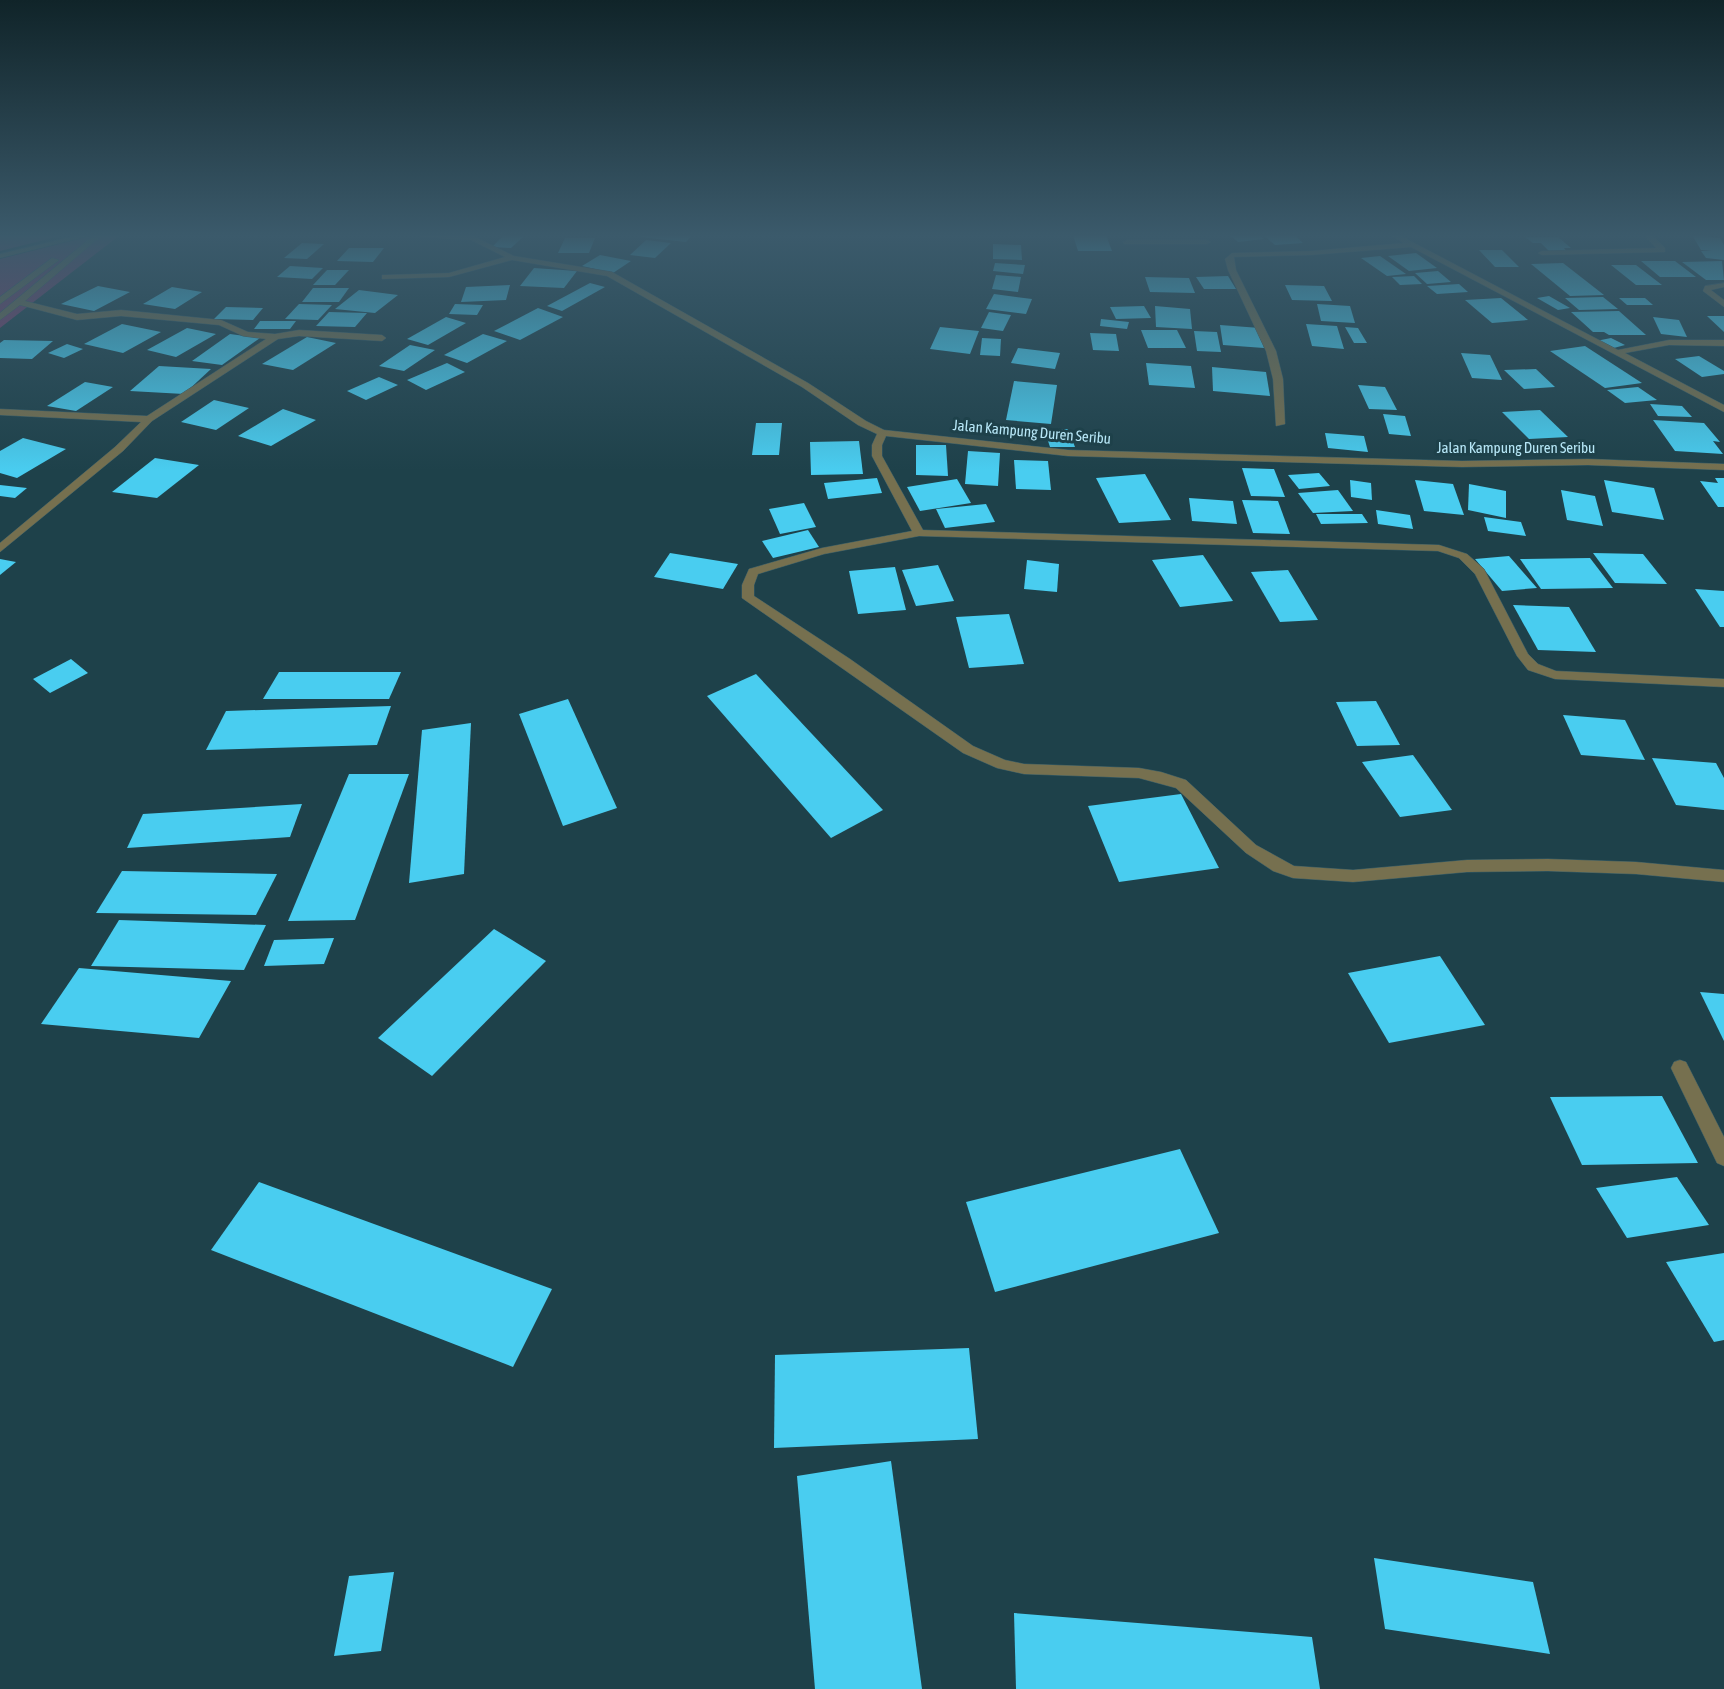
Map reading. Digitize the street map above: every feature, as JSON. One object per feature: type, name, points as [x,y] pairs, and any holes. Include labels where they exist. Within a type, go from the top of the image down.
[{"type":"street","points":[[65,314],[77,317],[112,314]]},
{"type":"street","points":[[128,314],[221,324],[246,334],[275,336],[299,333],[382,338]]},
{"type":"street","name":"Jalan Kampung Duren Seribu","points":[[680,314],[805,385],[862,423],[882,433],[1068,453],[1462,464],[1588,462],[1724,466]]},
{"type":"street","points":[[1253,314],[1271,351],[1278,379],[1280,424]]},
{"type":"street","points":[[1542,314],[1724,409]]},
{"type":"street","points":[[0,549],[119,448],[149,419],[275,336]]},
{"type":"street","points":[[1616,353],[1657,342],[1688,340],[1724,343]]},
{"type":"street","points":[[0,412],[149,419]]},
{"type":"street","points":[[882,433],[877,445],[877,456],[919,533]]},
{"type":"street","points":[[1724,683],[1555,675],[1533,667],[1523,656],[1480,572],[1463,556],[1439,548],[919,533],[822,551],[753,572],[748,585],[748,598],[833,652],[974,754],[1005,766],[1036,771],[1133,772],[1161,776],[1184,785],[1242,841],[1274,865],[1305,875],[1340,876],[1489,865],[1628,867],[1724,876]]},
{"type":"street","points":[[1680,1068],[1724,1157]]},
{"type":"shaded area","points":[[0,314],[18,314],[0,328]]},
{"type":"building","points":[[219,314],[258,314],[253,320],[214,319]]},
{"type":"building","points":[[290,314],[324,314],[318,320],[285,319]]},
{"type":"building","points":[[327,314],[366,314],[355,327],[316,326]]},
{"type":"building","points":[[527,314],[554,314],[563,317],[520,340],[494,331]]},
{"type":"building","points":[[988,314],[1011,315],[1003,331],[981,328]]},
{"type":"building","points":[[1113,314],[1149,314],[1151,318],[1116,319]]},
{"type":"building","points":[[1155,314],[1190,314],[1192,329],[1156,327]]},
{"type":"building","points":[[1319,314],[1352,314],[1355,323],[1321,321]]},
{"type":"building","points":[[1481,314],[1520,314],[1528,320],[1492,323]]},
{"type":"building","points":[[1573,314],[1622,314],[1646,335],[1609,335],[1604,332],[1593,332]]},
{"type":"building","points":[[1707,316],[1724,316],[1724,332]]},
{"type":"building","points":[[446,317],[466,323],[428,345],[407,339]]},
{"type":"building","points":[[1653,317],[1679,320],[1687,337],[1661,334]]},
{"type":"building","points":[[1101,319],[1129,322],[1127,329],[1100,326]]},
{"type":"building","points":[[260,321],[296,321],[290,329],[254,329]]},
{"type":"building","points":[[122,324],[161,332],[123,353],[84,344]]},
{"type":"building","points":[[1306,324],[1337,326],[1344,349],[1312,346]]},
{"type":"building","points":[[1220,325],[1260,328],[1264,348],[1223,345]]},
{"type":"building","points":[[940,327],[979,331],[970,354],[930,349]]},
{"type":"building","points":[[1345,327],[1358,328],[1367,343],[1354,343]]},
{"type":"building","points":[[187,328],[216,334],[176,357],[147,350]]},
{"type":"building","points":[[1141,330],[1177,330],[1186,348],[1148,348]]},
{"type":"building","points":[[1194,331],[1217,332],[1221,352],[1197,351]]},
{"type":"building","points":[[1090,333],[1116,334],[1119,351],[1093,350]]},
{"type":"building","points":[[230,334],[260,338],[222,365],[192,361]]},
{"type":"building","points":[[483,334],[507,341],[467,363],[444,355]]},
{"type":"building","points":[[307,337],[336,343],[293,370],[262,364]]},
{"type":"building","points":[[982,338],[1001,339],[1000,356],[980,355]]},
{"type":"building","points":[[1611,338],[1625,345],[1610,349],[1596,341]]},
{"type":"building","points":[[4,340],[53,341],[32,359],[0,358],[0,343]]},
{"type":"building","points":[[67,344],[83,349],[64,358],[48,353]]},
{"type":"building","points":[[410,345],[435,350],[404,371],[379,366]]},
{"type":"building","points":[[1585,346],[1642,383],[1605,388],[1550,351]]},
{"type":"building","points":[[1018,348],[1060,353],[1055,369],[1011,363]]},
{"type":"building","points":[[1461,353],[1490,355],[1502,380],[1472,378]]},
{"type":"building","points":[[1699,356],[1724,371],[1724,374],[1702,377],[1675,359]]},
{"type":"building","points":[[447,363],[465,372],[426,390],[407,380]]},
{"type":"building","points":[[1146,363],[1191,366],[1195,388],[1149,385]]},
{"type":"building","points":[[159,366],[211,369],[184,394],[130,391]]},
{"type":"building","points":[[1212,367],[1266,372],[1270,396],[1213,391]]},
{"type":"building","points":[[1536,369],[1555,387],[1524,389],[1504,370]]},
{"type":"building","points":[[379,377],[398,385],[366,400],[347,391]]},
{"type":"building","points":[[1014,381],[1057,385],[1051,424],[1006,420]]},
{"type":"building","points":[[85,382],[113,387],[76,411],[47,406]]},
{"type":"building","points":[[1358,385],[1385,387],[1397,410],[1369,409]]},
{"type":"building","points":[[1638,387],[1657,400],[1625,403],[1607,390]]},
{"type":"building","points":[[214,400],[249,408],[216,430],[181,422]]},
{"type":"building","points":[[1650,404],[1682,406],[1692,417],[1658,416]]},
{"type":"building","points":[[283,409],[316,420],[271,446],[238,436]]},
{"type":"building","points":[[1540,410],[1568,437],[1529,439],[1502,412]]},
{"type":"building","points":[[1383,414],[1405,416],[1411,436],[1389,434]]},
{"type":"building","points":[[1653,420],[1704,423],[1720,442],[1713,441],[1723,454],[1675,451]]},
{"type":"building","points":[[756,423],[782,423],[779,455],[752,455]]},
{"type":"building","points":[[1044,429],[1068,429],[1075,447],[1050,447]]},
{"type":"building","points":[[1325,433],[1364,436],[1368,452],[1328,448]]},
{"type":"building","points":[[23,438],[66,449],[17,478],[0,473],[0,451]]},
{"type":"building","points":[[859,441],[863,474],[811,475],[810,442]]},
{"type":"building","points":[[916,445],[946,445],[948,476],[916,475]]},
{"type":"building","points":[[968,451],[1000,453],[998,486],[965,484]]},
{"type":"building","points":[[155,458],[199,465],[157,498],[112,492]]},
{"type":"building","points":[[1014,460],[1048,461],[1051,490],[1016,489]]},
{"type":"building","points":[[1242,468],[1274,469],[1285,497],[1251,496]]},
{"type":"building","points":[[1319,473],[1330,486],[1299,489],[1288,475]]},
{"type":"building","points":[[1145,474],[1171,520],[1119,523],[1096,478]]},
{"type":"building","points":[[877,478],[882,493],[828,499],[824,483]]},
{"type":"building","points":[[1715,478],[1724,478],[1724,507],[1718,507],[1700,481],[1718,483]]},
{"type":"building","points":[[957,479],[971,503],[920,511],[907,487]]},
{"type":"building","points":[[1350,480],[1371,483],[1372,500],[1351,497]]},
{"type":"building","points":[[1415,480],[1453,484],[1464,515],[1424,511]]},
{"type":"building","points":[[1604,480],[1654,488],[1664,520],[1612,512]]},
{"type":"building","points":[[1469,484],[1506,491],[1506,518],[1468,510]]},
{"type":"building","points":[[0,485],[27,488],[15,498],[0,496]]},
{"type":"building","points":[[1338,490],[1353,511],[1313,513],[1298,493]]},
{"type":"building","points":[[1561,490],[1595,496],[1603,526],[1567,520]]},
{"type":"building","points":[[1189,498],[1233,501],[1237,524],[1192,521]]},
{"type":"building","points":[[1242,500],[1278,501],[1290,534],[1253,533]]},
{"type":"building","points":[[804,503],[816,527],[780,534],[769,509]]},
{"type":"building","points":[[986,504],[995,522],[945,528],[936,509]]},
{"type":"building","points":[[1376,510],[1410,515],[1413,529],[1378,524]]},
{"type":"building","points":[[1316,514],[1362,514],[1368,523],[1321,524]]},
{"type":"building","points":[[1484,517],[1521,522],[1526,536],[1488,531]]},
{"type":"building","points":[[808,530],[819,547],[773,558],[762,541]]},
{"type":"building","points":[[670,553],[738,564],[723,589],[654,577]]},
{"type":"building","points":[[1593,553],[1643,554],[1667,584],[1615,583]]},
{"type":"building","points":[[1203,555],[1233,601],[1180,607],[1152,560]]},
{"type":"building","points":[[1509,556],[1537,588],[1502,591],[1475,559]]},
{"type":"building","points":[[1590,558],[1613,588],[1541,589],[1520,559]]},
{"type":"building","points":[[0,559],[16,562],[0,575]]},
{"type":"building","points":[[1027,560],[1059,564],[1057,592],[1024,589]]},
{"type":"building","points":[[938,565],[954,601],[916,606],[902,570]]},
{"type":"building","points":[[895,567],[906,610],[858,614],[849,571]]},
{"type":"building","points":[[1288,570],[1318,620],[1280,622],[1251,572]]},
{"type":"building","points":[[1695,589],[1724,591],[1724,627],[1720,627]]},
{"type":"building","points":[[1513,605],[1569,607],[1596,652],[1538,650]]},
{"type":"building","points":[[1009,614],[1024,664],[969,668],[956,617]]},
{"type":"building","points":[[71,659],[88,673],[50,693],[33,679]]},
{"type":"building","points":[[279,672],[401,672],[389,699],[263,699]]},
{"type":"building","points":[[756,674],[883,810],[831,838],[707,696]]},
{"type":"building","points":[[568,699],[617,808],[563,826],[519,714]]},
{"type":"building","points":[[1376,701],[1400,745],[1357,746],[1336,702]]},
{"type":"building","points":[[391,706],[377,745],[206,750],[226,711]]},
{"type":"building","points":[[1563,715],[1625,720],[1645,760],[1581,755]]},
{"type":"building","points":[[471,723],[464,874],[409,883],[422,730]]},
{"type":"building","points":[[1413,755],[1452,810],[1400,817],[1362,762]]},
{"type":"building","points":[[1652,758],[1716,763],[1724,778],[1724,810],[1676,805]]},
{"type":"building","points":[[349,774],[409,774],[355,920],[288,921]]},
{"type":"building","points":[[1181,794],[1219,868],[1119,882],[1088,806]]},
{"type":"building","points":[[302,804],[290,837],[127,848],[143,814]]},
{"type":"building","points":[[122,871],[277,874],[256,915],[96,913]]},
{"type":"building","points":[[119,920],[266,925],[244,970],[91,966]]},
{"type":"building","points":[[494,929],[546,961],[432,1076],[378,1038]]},
{"type":"building","points":[[334,938],[324,964],[264,966],[274,940]]},
{"type":"building","points":[[1440,956],[1485,1025],[1389,1043],[1348,973]]},
{"type":"building","points":[[79,968],[231,981],[199,1038],[41,1024]]},
{"type":"building","points":[[1700,992],[1724,994],[1724,1041]]},
{"type":"building","points":[[1662,1096],[1698,1163],[1582,1165],[1550,1097]]},
{"type":"building","points":[[1180,1149],[1219,1233],[995,1292],[966,1202]]},
{"type":"building","points":[[1677,1177],[1709,1225],[1627,1238],[1596,1188]]},
{"type":"building","points":[[259,1182],[552,1289],[513,1367],[211,1250]]},
{"type":"building","points":[[1724,1253],[1724,1340],[1714,1342],[1666,1262]]},
{"type":"building","points":[[969,1348],[978,1439],[774,1448],[775,1355]]},
{"type":"building","points":[[891,1461],[922,1689],[815,1689],[797,1476]]},
{"type":"building","points":[[1374,1558],[1533,1582],[1550,1654],[1385,1629]]},
{"type":"building","points":[[394,1572],[381,1651],[334,1656],[349,1576]]},
{"type":"building","points":[[1014,1613],[1312,1637],[1320,1689],[1016,1689]]}]
